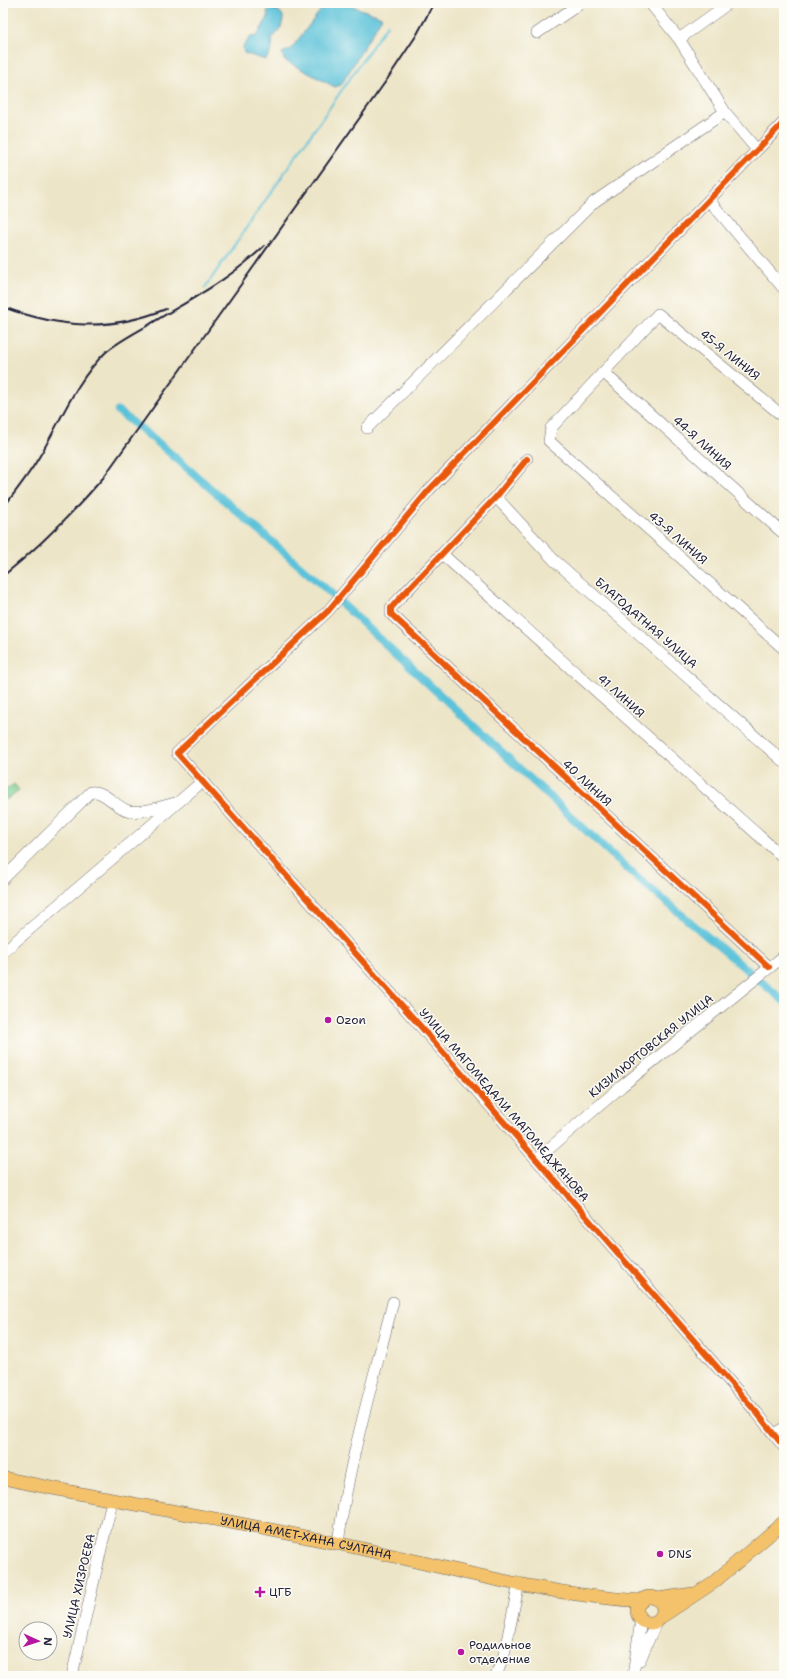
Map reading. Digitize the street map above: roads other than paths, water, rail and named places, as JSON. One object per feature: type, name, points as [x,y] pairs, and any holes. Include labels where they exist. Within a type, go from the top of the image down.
[{"type":"main road","name":"УЛИЦА АМЕТ-ХАНА СУЛТАНА","points":[[3,1478],[112,1501],[338,1544],[519,1583],[609,1599]]},
{"type":"main road","points":[[609,1599],[645,1622],[659,1620],[718,1578],[784,1522]]},
{"type":"main road","points":[[639,1617],[638,1607],[642,1601],[649,1597],[656,1599],[694,1594]]},
{"type":"main road","points":[[609,1599],[642,1601]]},
{"type":"main road","points":[[656,1599],[661,1604],[663,1610],[659,1620]]},
{"type":"street","points":[[537,33],[581,3]]},
{"type":"street","points":[[650,3],[679,39],[726,112],[757,150]]},
{"type":"street","points":[[679,39],[729,3]]},
{"type":"street","points":[[367,428],[594,202],[726,112]]},
{"type":"street","points":[[784,122],[709,200],[784,289]]},
{"type":"street","name":"УЛИЦА МАГОМЕДАЛИ МАГОМЕДЖАНОВA","points":[[709,200],[430,490],[328,611],[177,753],[537,1159],[784,1447]]},
{"type":"street","name":"45-Я ЛИНИЯ","points":[[602,372],[658,314],[784,417]]},
{"type":"street","name":"43-Я ЛИНИЯ","points":[[602,372],[550,428],[549,441],[784,649]]},
{"type":"street","name":"44-Я ЛИНИЯ","points":[[602,372],[784,534]]},
{"type":"street","points":[[442,554],[496,497],[527,459]]},
{"type":"street","name":"БЛАГОДАТНАЯ УЛИЦА","points":[[496,497],[554,560],[784,762]]},
{"type":"street","name":"40 ЛИНИЯ","points":[[442,554],[391,608],[390,614],[765,970]]},
{"type":"street","name":"41 ЛИНИЯ","points":[[442,554],[784,858]]},
{"type":"street","points":[[3,952],[203,781]]},
{"type":"street","points":[[3,879],[91,792],[98,792],[120,807],[130,811],[140,812],[178,802]]},
{"type":"street","name":"КИЗИЛЮРТОВСКАЯ УЛИЦА","points":[[537,1159],[622,1086],[784,956]]},
{"type":"street","points":[[338,1544],[341,1518],[362,1418],[393,1302]]},
{"type":"street","points":[[774,1434],[784,1428]]},
{"type":"street","name":"УЛИЦА ХИЗРОЕВА","points":[[72,1676],[112,1501]]},
{"type":"street","points":[[496,1676],[504,1656],[519,1583]]},
{"type":"street","points":[[634,1674],[639,1617]]},
{"type":"street","points":[[634,1674],[659,1620]]},
{"type":"water","points":[[326,3],[344,3],[382,17],[341,85],[335,87],[284,60],[282,53],[291,49]]},
{"type":"water","points":[[271,9],[279,11],[283,16],[280,28],[272,38],[271,53],[265,60],[244,53],[243,47],[250,37],[257,36],[268,17],[267,11]]},
{"type":"waterway","points":[[204,289],[387,25]]},
{"type":"waterway","points":[[118,411],[155,440],[324,587],[633,874],[784,1001]]},
{"type":"railway","points":[[3,576],[55,529],[103,478],[386,81],[416,36],[434,3]]},
{"type":"railway","points":[[3,508],[34,465],[77,389],[95,363],[106,352],[126,338],[223,280],[264,246]]},
{"type":"railway","points":[[3,307],[44,319],[65,323],[84,324],[104,324],[124,321],[166,309]]},
{"type":"place","name":"Ozon","points":[[328,1020]]},
{"type":"place","name":"DNS","points":[[660,1554]]},
{"type":"place","name":"ЦГБ","points":[[260,1592]]},
{"type":"place","name":"Родильное отделение","points":[[461,1652]]}]
